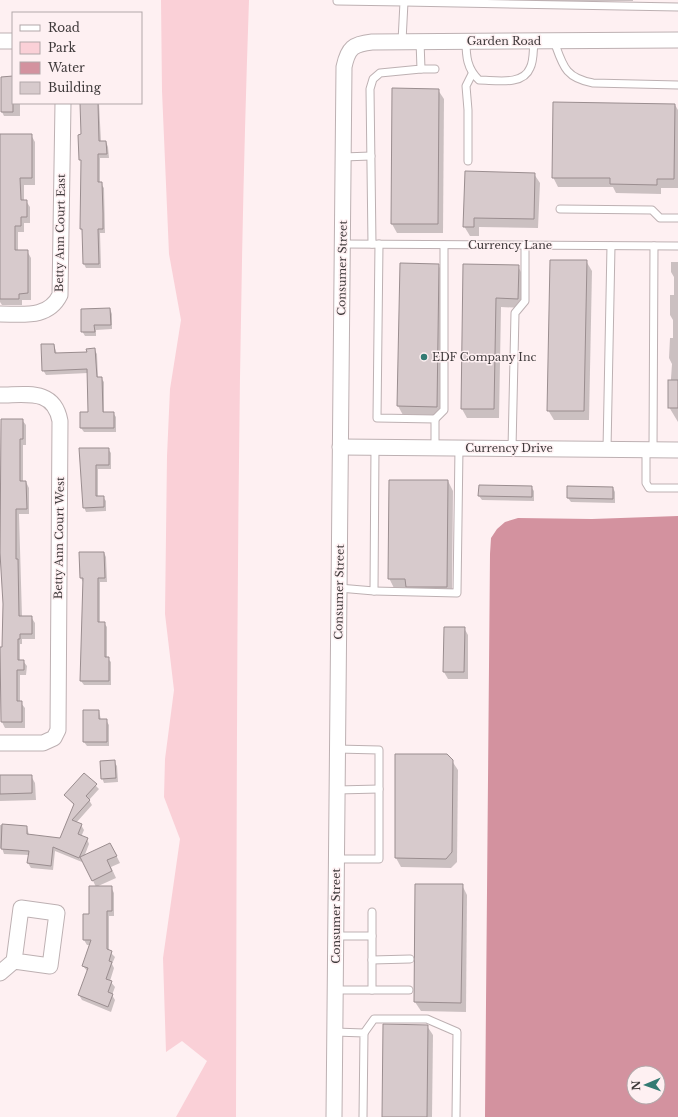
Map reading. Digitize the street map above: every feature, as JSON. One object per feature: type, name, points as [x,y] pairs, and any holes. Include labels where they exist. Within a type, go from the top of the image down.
[{"type":"street","name":"Garden Road","points":[[344,66],[346,56],[351,48],[358,43],[402,41],[678,40]]},
{"type":"street","points":[[0,41],[12,41]]},
{"type":"street","name":"Consumer Street","points":[[334,1117],[344,66]]},
{"type":"street","name":"Betty Ann Court East","points":[[0,314],[36,314],[44,312],[56,303],[60,296],[63,104]]},
{"type":"street","name":"Betty Ann Court West","points":[[0,395],[39,395],[47,398],[56,408],[60,421],[58,730],[54,738],[43,743],[0,743]]},
{"type":"street","name":"Currency Drive","points":[[340,447],[678,450]]},
{"type":"street","points":[[0,973],[14,961]]},
{"type":"lane","points":[[337,1],[678,7]]},
{"type":"lane","points":[[402,41],[404,1]]},
{"type":"lane","points":[[420,41],[421,69]]},
{"type":"lane","points":[[466,41],[466,57],[472,74],[479,80],[514,80],[525,76],[531,68],[534,41]]},
{"type":"lane","points":[[554,41],[565,68],[571,75],[581,81],[593,83],[678,85]]},
{"type":"lane","points":[[435,69],[380,73],[373,79],[370,89],[371,156],[376,244],[377,418],[435,419]]},
{"type":"lane","points":[[468,161],[468,110],[466,86],[472,74]]},
{"type":"lane","points":[[343,157],[371,156]]},
{"type":"lane","points":[[560,209],[652,210],[660,218],[678,218]]},
{"type":"lane","name":"Currency Lane","points":[[342,244],[678,246]]},
{"type":"lane","points":[[435,448],[435,419],[444,410],[444,245]]},
{"type":"lane","points":[[512,448],[514,313],[525,301],[526,245]]},
{"type":"lane","points":[[607,449],[611,246]]},
{"type":"lane","points":[[654,246],[650,450],[646,483],[649,488],[678,488]]},
{"type":"lane","points":[[374,591],[375,447]]},
{"type":"lane","points":[[339,588],[374,591],[457,593],[459,448]]},
{"type":"lane","points":[[336,859],[379,859],[378,750],[337,749]]},
{"type":"lane","points":[[337,790],[379,789]]},
{"type":"lane","points":[[372,912],[372,990]]},
{"type":"lane","points":[[335,936],[372,936]]},
{"type":"lane","points":[[372,960],[410,959]]},
{"type":"lane","points":[[335,990],[409,990]]},
{"type":"lane","points":[[362,1117],[364,1033],[374,1019],[427,1019],[457,1032],[456,1117]]},
{"type":"lane","points":[[335,1032],[364,1033]]},
{"type":"green space","points":[[161,0],[249,0],[239,419],[236,1117],[176,1117],[207,1061],[182,1041],[166,1052],[163,958],[180,839],[164,797],[165,759],[174,690],[165,614],[167,456],[170,389],[181,320],[169,254],[162,91]]},
{"type":"water","points":[[678,516],[678,1117],[485,1117],[490,554],[491,538],[497,529],[505,522],[518,518],[592,519]]},
{"type":"building","points":[[12,76],[13,112],[1,112],[1,77]]},
{"type":"building","points":[[392,88],[439,89],[438,224],[391,224]]},
{"type":"building","points":[[553,102],[675,104],[674,179],[657,179],[657,185],[610,184],[610,178],[552,178]]},
{"type":"building","points":[[80,104],[98,104],[99,141],[106,141],[107,154],[98,154],[98,182],[102,182],[103,213],[103,229],[98,229],[99,264],[83,264],[82,229],[80,229],[81,160],[79,160],[78,135],[81,134]]},
{"type":"building","points":[[0,134],[32,134],[32,178],[20,178],[21,200],[27,200],[27,217],[21,217],[21,226],[15,226],[15,250],[28,250],[28,293],[19,294],[19,299],[0,299]]},
{"type":"building","points":[[465,171],[535,173],[534,219],[474,218],[474,227],[463,227]]},
{"type":"building","points":[[550,260],[587,260],[584,411],[547,411]]},
{"type":"building","points":[[400,263],[439,264],[437,407],[397,406]]},
{"type":"building","points":[[463,264],[519,265],[518,299],[496,298],[494,409],[461,409]]},
{"type":"building","points":[[110,308],[111,325],[94,325],[95,332],[81,332],[81,309]]},
{"type":"building","points":[[41,344],[54,344],[55,353],[87,352],[86,349],[95,348],[97,377],[102,377],[103,412],[114,412],[114,428],[80,428],[80,412],[88,412],[87,369],[42,371]]},
{"type":"building","points":[[668,380],[678,380],[678,408],[668,408]]},
{"type":"building","points":[[1,419],[23,419],[23,439],[20,439],[20,481],[26,481],[27,509],[16,509],[16,559],[18,559],[19,616],[32,616],[32,634],[20,634],[20,639],[18,639],[18,660],[24,660],[24,670],[17,670],[17,701],[22,701],[22,722],[1,722],[0,647],[2,647],[3,604],[0,553]]},
{"type":"building","points":[[79,448],[109,448],[109,465],[96,465],[96,496],[104,496],[104,507],[83,508]]},
{"type":"building","points":[[389,480],[448,480],[447,587],[406,587],[405,579],[388,579]]},
{"type":"building","points":[[479,485],[532,486],[532,497],[478,496]]},
{"type":"building","points":[[567,486],[613,487],[613,499],[567,498]]},
{"type":"building","points":[[79,552],[104,552],[105,578],[98,578],[98,622],[105,622],[105,657],[109,657],[109,681],[80,681],[83,578],[80,578]]},
{"type":"building","points":[[444,627],[465,627],[464,672],[443,672]]},
{"type":"building","points":[[83,710],[99,710],[99,719],[107,719],[107,742],[83,742]]},
{"type":"building","points":[[395,754],[447,754],[453,760],[452,852],[446,859],[395,858]]},
{"type":"building","points":[[115,760],[116,778],[101,779],[100,761]]},
{"type":"building","points":[[84,773],[97,784],[86,796],[90,800],[72,820],[82,824],[78,834],[88,838],[79,858],[53,847],[51,866],[27,863],[29,851],[1,849],[2,824],[27,826],[27,834],[60,838],[74,804],[64,795]]},
{"type":"building","points":[[0,775],[32,775],[32,793],[0,794]]},
{"type":"building","points":[[110,843],[117,856],[107,860],[112,871],[92,881],[80,857]]},
{"type":"building","points":[[415,884],[463,884],[461,1003],[414,1002]]},
{"type":"building","points":[[89,886],[112,886],[112,911],[107,911],[107,949],[112,951],[109,961],[112,962],[106,979],[112,981],[108,992],[113,994],[108,1007],[78,995],[88,968],[82,966],[91,940],[83,940],[83,914],[89,914]]},
{"type":"building","points":[[383,1024],[428,1025],[427,1117],[382,1117]]},
{"type":"place","name":"EDF Company Inc","points":[[424,357]]}]
